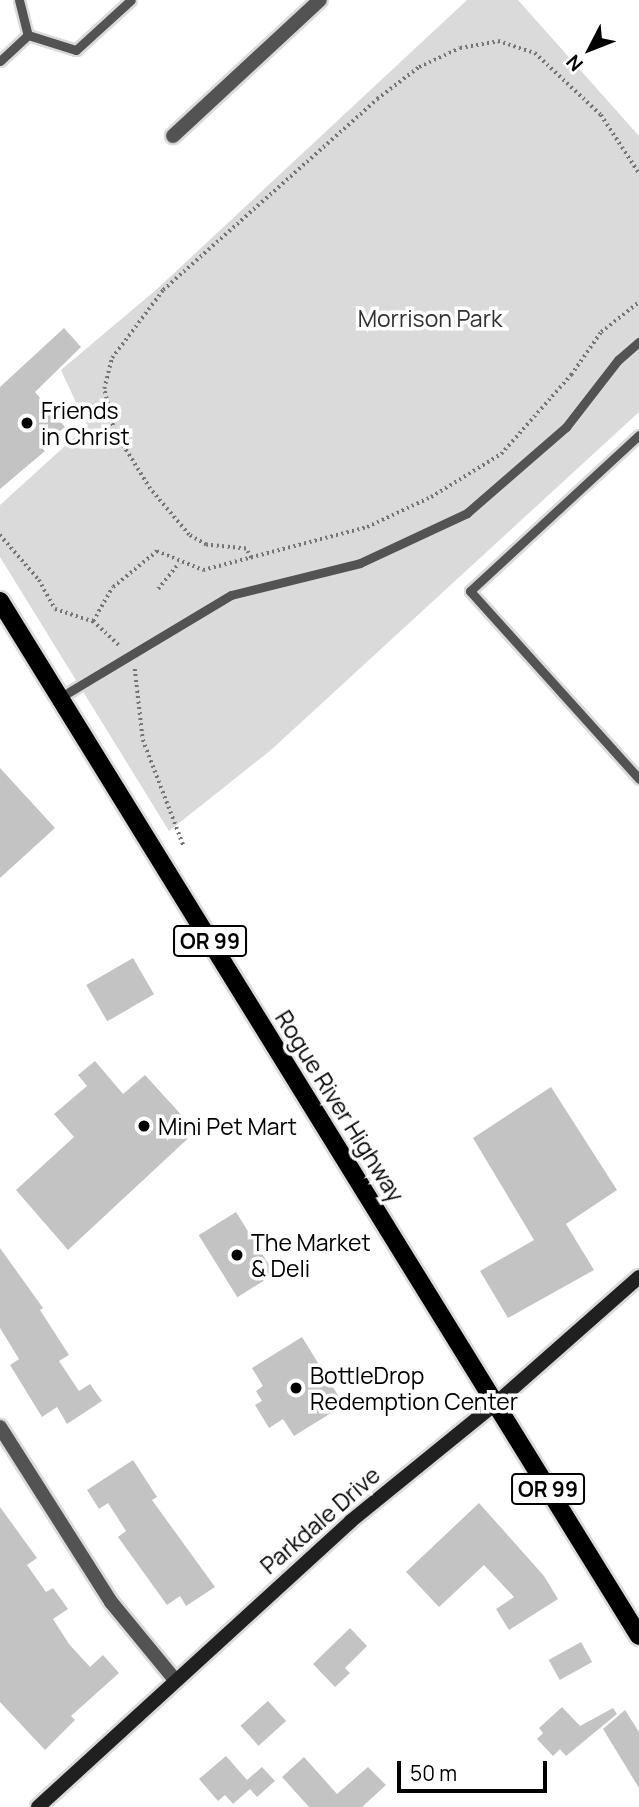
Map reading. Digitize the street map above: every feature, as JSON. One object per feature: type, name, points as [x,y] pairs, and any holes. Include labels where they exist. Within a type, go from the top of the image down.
[{"type":"main road","name":"Rogue River Highway","points":[[0,601],[639,1636]]},
{"type":"main road","name":"Parkdale Drive","points":[[38,1807],[351,1521],[495,1404],[639,1277]]},
{"type":"street","points":[[173,136],[320,0]]},
{"type":"street","points":[[0,1427],[111,1602],[175,1681]]},
{"type":"lane","points":[[19,0],[28,35]]},
{"type":"lane","points":[[28,35],[76,50],[131,0]]},
{"type":"lane","points":[[0,61],[28,35]]},
{"type":"lane","points":[[59,698],[231,595],[359,562],[467,513],[566,427],[618,360],[639,342]]},
{"type":"lane","points":[[639,435],[470,591],[639,779]]},
{"type":"path","points":[[251,558],[246,549],[206,545],[189,535],[150,489],[114,431],[104,389],[112,358],[163,290],[377,99],[419,66],[460,48],[498,41],[535,53],[601,115],[639,173]]},
{"type":"path","points":[[93,621],[113,587],[157,551],[179,563],[199,565],[203,570],[340,536],[392,517],[501,454],[570,375],[601,332],[639,302]]},
{"type":"path","points":[[0,534],[39,580],[55,609],[93,621],[127,656],[139,676],[143,740],[184,847]]},
{"type":"path","points":[[158,589],[179,563]]},
{"type":"green space","name":"Morrison Park","points":[[467,0],[518,0],[639,136],[639,412],[271,750],[169,831],[0,557],[0,505],[87,426],[61,370],[157,289]]},
{"type":"building","points":[[64,328],[81,347],[35,392],[65,427],[41,447],[45,451],[0,489],[0,387]]},
{"type":"building","points":[[0,768],[55,828],[0,878]]},
{"type":"building","points":[[133,958],[154,994],[107,1021],[86,985]]},
{"type":"building","points":[[95,1061],[123,1094],[145,1075],[196,1131],[68,1250],[16,1190],[74,1137],[54,1114],[87,1086],[78,1075]]},
{"type":"building","points":[[551,1087],[617,1190],[566,1224],[594,1270],[508,1318],[480,1271],[534,1240],[473,1138]]},
{"type":"building","name":"The Market & Deli","points":[[236,1212],[275,1274],[237,1297],[199,1235]]},
{"type":"building","points":[[0,1248],[43,1308],[40,1310],[69,1355],[59,1361],[79,1391],[90,1384],[102,1401],[67,1424],[57,1407],[42,1417],[10,1365],[19,1359],[0,1328]]},
{"type":"building","name":"BottleDrop Redemption Center","points":[[302,1337],[344,1405],[294,1436],[283,1419],[269,1428],[255,1405],[262,1401],[256,1391],[263,1386],[252,1368]]},
{"type":"building","points":[[133,1460],[157,1497],[152,1500],[215,1587],[186,1606],[180,1596],[167,1605],[118,1537],[126,1531],[108,1503],[99,1509],[87,1490]]},
{"type":"building","points":[[479,1503],[544,1576],[558,1599],[509,1630],[496,1609],[514,1597],[484,1565],[439,1607],[406,1572]]},
{"type":"building","points":[[0,1507],[37,1558],[27,1565],[46,1592],[53,1588],[68,1609],[53,1619],[69,1644],[90,1667],[103,1655],[119,1673],[71,1716],[75,1720],[45,1750],[0,1702]]},
{"type":"building","points":[[350,1628],[367,1646],[345,1668],[350,1673],[335,1687],[313,1664]]},
{"type":"building","points":[[581,1642],[592,1662],[560,1680],[549,1660]]},
{"type":"building","points":[[268,1701],[286,1721],[259,1746],[241,1726]]},
{"type":"building","points":[[562,1707],[580,1726],[613,1708],[617,1714],[566,1756],[560,1749],[553,1756],[537,1739],[543,1733],[539,1728]]},
{"type":"building","points":[[625,1710],[639,1732],[639,1788],[603,1729]]},
{"type":"building","points":[[226,1756],[247,1780],[262,1767],[275,1781],[257,1797],[250,1789],[233,1804],[225,1795],[218,1801],[199,1779]]},
{"type":"building","points":[[304,1757],[337,1794],[368,1767],[386,1785],[362,1807],[309,1807],[282,1777]]},
{"type":"place","name":"Friends in Christ","points":[[27,423]]},
{"type":"place","name":"Mini Pet Mart","points":[[144,1126]]},
{"type":"place","name":"The Market & Deli","points":[[237,1255]]},
{"type":"place","name":"BottleDrop Redemption Center","points":[[296,1388]]}]
